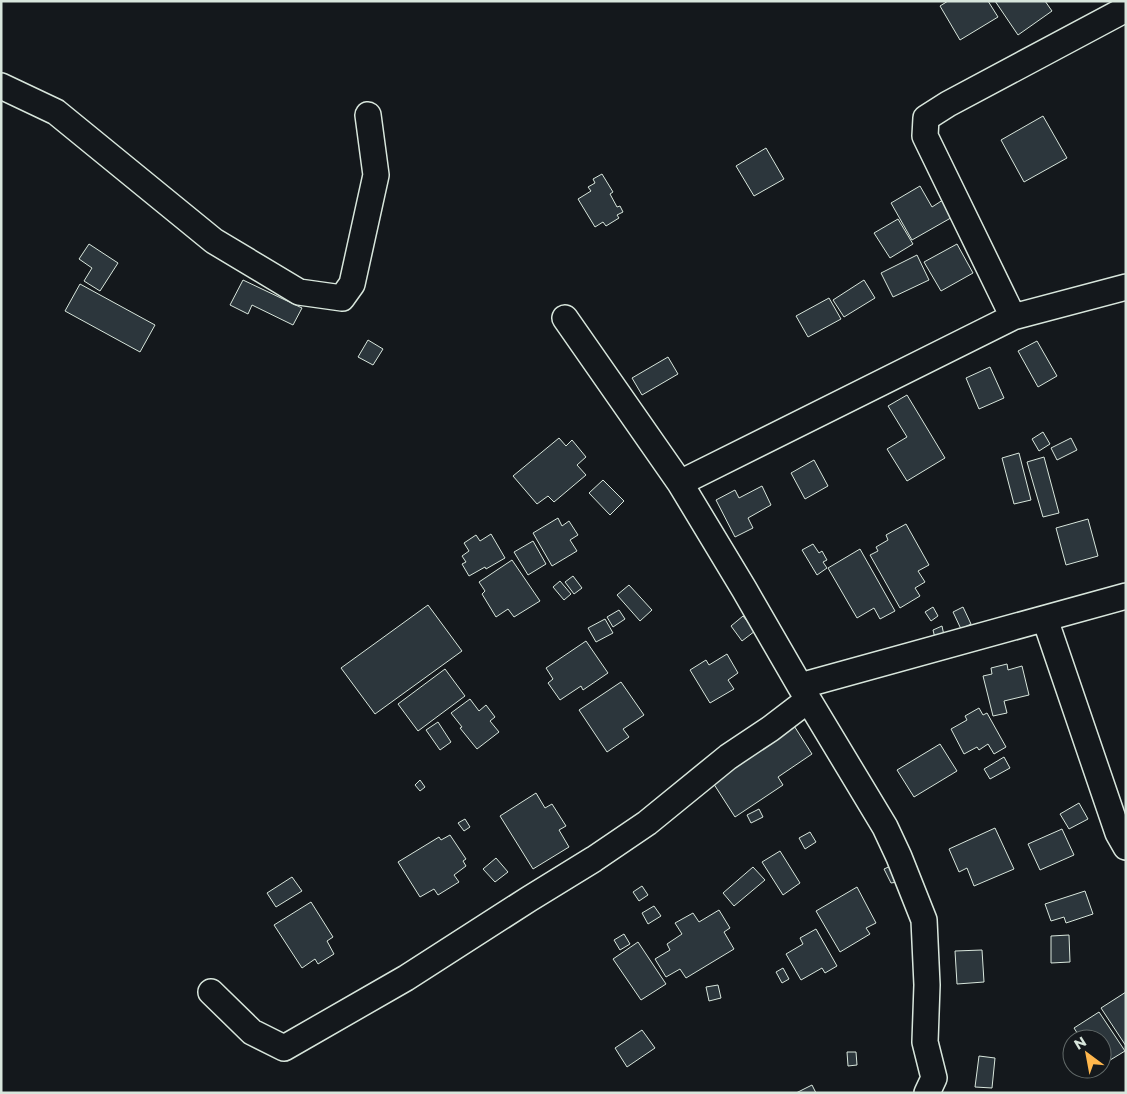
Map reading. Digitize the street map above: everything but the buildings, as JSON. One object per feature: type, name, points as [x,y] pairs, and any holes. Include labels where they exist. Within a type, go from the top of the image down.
[{"type":"street","points":[[1013,317],[925,136],[926,118],[948,104],[1126,9]]},
{"type":"street","points":[[1,86],[56,112],[214,241],[299,292],[342,298],[352,284],[376,174],[368,115]]},
{"type":"street","points":[[680,483],[1013,317],[1126,287]]},
{"type":"street","points":[[565,318],[680,483],[885,827],[899,856],[924,920],[927,984],[925,1042],[934,1078],[927,1093]]},
{"type":"street","points":[[211,992],[252,1032],[284,1048],[406,978],[594,859],[647,823],[728,756],[770,730],[804,693],[1045,618],[1126,596]]},
{"type":"street","points":[[1045,618],[1118,833],[1126,847]]}]
